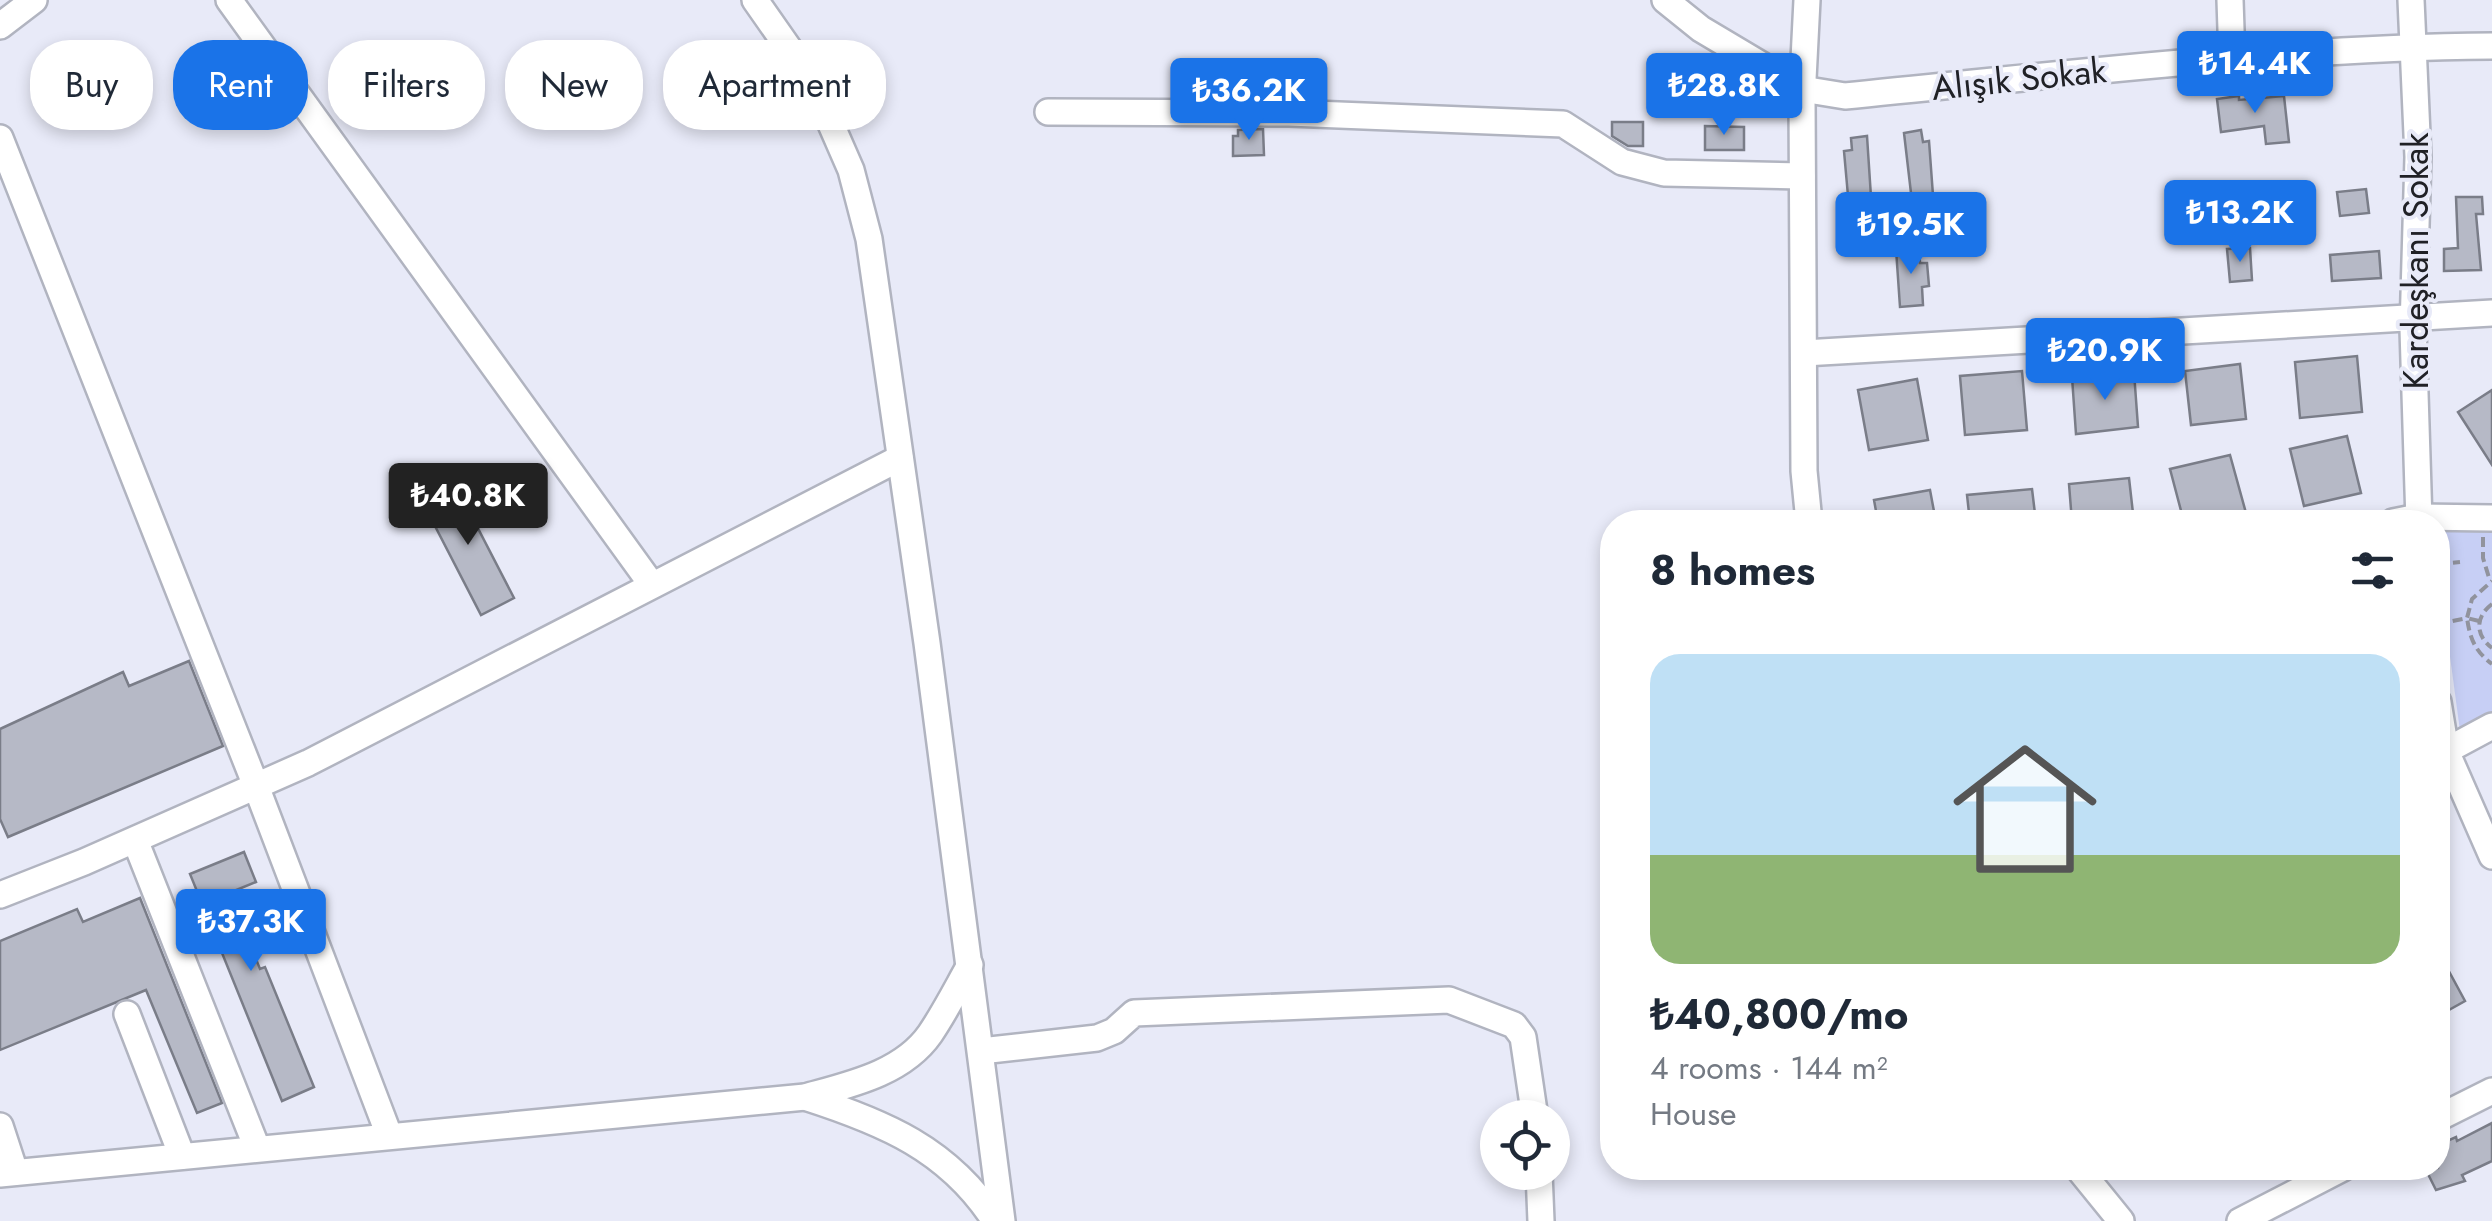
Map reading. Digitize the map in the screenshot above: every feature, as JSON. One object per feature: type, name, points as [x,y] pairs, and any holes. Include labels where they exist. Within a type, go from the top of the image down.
[{"type":"street","points":[[0,26],[34,0]]},
{"type":"street","points":[[229,0],[652,584]]},
{"type":"street","points":[[1665,0],[1701,29],[1802,89]]},
{"type":"street","points":[[1807,0],[1802,176],[1804,471],[1808,510]]},
{"type":"street","points":[[2230,0],[2232,59]]},
{"type":"street","name":"Kardeşkanı Sokak","points":[[2410,510],[2418,157],[2412,0]]},
{"type":"street","points":[[767,4],[813,83],[851,170],[869,239],[970,965],[999,1221]]},
{"type":"street","name":"Alışık Sokak","points":[[1802,89],[1845,96],[2232,59],[2492,46]]},
{"type":"street","points":[[1048,112],[1289,113],[1563,124],[1622,162],[1664,173],[1802,176]]},
{"type":"street","points":[[0,138],[389,1135]]},
{"type":"street","points":[[1804,353],[2492,313]]},
{"type":"street","points":[[0,895],[135,840],[324,754],[900,458]]},
{"type":"street","points":[[2450,519],[2488,518]]},
{"type":"street","points":[[2450,749],[2492,726]]},
{"type":"street","points":[[2450,769],[2492,856]]},
{"type":"street","points":[[135,840],[257,1148]]},
{"type":"street","points":[[0,1126],[8,1173],[805,1097],[865,1080],[894,1066],[928,1038],[970,965]]},
{"type":"street","points":[[981,1050],[1097,1038],[1114,1031],[1134,1013],[1449,1000],[1514,1025],[1523,1037],[1532,1100]]},
{"type":"street","points":[[127,1014],[182,1156]]},
{"type":"street","points":[[2450,1112],[2492,1091]]},
{"type":"street","points":[[805,1097],[874,1120],[942,1159],[999,1221]]},
{"type":"street","points":[[2088,1180],[2121,1221]]},
{"type":"street","points":[[2240,1221],[2320,1180]]},
{"type":"street","points":[[1540,1190],[1541,1221]]},
{"type":"path","points":[[2488,518],[2484,558],[2491,581],[2472,599],[2468,618],[2470,637],[2478,652],[2492,664]]},
{"type":"path","points":[[2450,563],[2460,562]]},
{"type":"path","points":[[2492,604],[2480,620],[2482,638],[2492,648]]},
{"type":"path","points":[[2450,622],[2480,620]]},
{"type":"shaded area","points":[[2492,525],[2492,713],[2460,731],[2450,656],[2450,527]]},
{"type":"building","points":[[2239,96],[2239,100],[2284,96],[2289,142],[2266,144],[2264,126],[2221,132],[2217,99]]},
{"type":"building","points":[[1612,122],[1643,122],[1643,146],[1628,146],[1612,136]]},
{"type":"building","points":[[1705,126],[1744,127],[1744,150],[1705,150]]},
{"type":"building","points":[[1263,129],[1264,155],[1233,156],[1233,136],[1238,136],[1238,130]]},
{"type":"building","points":[[1921,130],[1923,142],[1929,141],[1934,209],[1922,211],[1922,217],[1899,219],[1898,215],[1856,223],[1854,214],[1843,216],[1840,198],[1848,196],[1844,151],[1852,150],[1851,138],[1867,136],[1871,197],[1911,193],[1904,133]]},
{"type":"building","points":[[2366,189],[2369,213],[2340,216],[2337,192]]},
{"type":"building","points":[[2456,197],[2482,197],[2483,214],[2476,214],[2481,270],[2444,271],[2444,249],[2458,248]]},
{"type":"building","points":[[1919,247],[1920,263],[1927,263],[1929,286],[1922,287],[1923,305],[1900,307],[1896,249]]},
{"type":"building","points":[[2250,248],[2252,280],[2230,282],[2227,249]]},
{"type":"building","points":[[2379,251],[2381,278],[2332,281],[2330,255]]},
{"type":"building","points":[[2357,356],[2362,412],[2300,418],[2295,362]]},
{"type":"building","points":[[2240,364],[2246,419],[2191,425],[2185,371]]},
{"type":"building","points":[[2022,371],[2027,430],[1965,435],[1960,376]]},
{"type":"building","points":[[2134,372],[2138,427],[2076,434],[2072,377]]},
{"type":"building","points":[[1917,379],[1928,440],[1869,450],[1858,390]]},
{"type":"building","points":[[2492,390],[2492,465],[2458,412]]},
{"type":"building","points":[[2347,436],[2361,493],[2304,506],[2290,449]]},
{"type":"building","points":[[2230,455],[2245,510],[2181,510],[2170,469]]},
{"type":"building","points":[[2129,478],[2133,510],[2071,510],[2069,484]]},
{"type":"building","points":[[454,482],[514,598],[481,615],[421,499]]},
{"type":"building","points":[[2032,489],[2035,510],[1969,510],[1967,495]]},
{"type":"building","points":[[1930,490],[1934,510],[1876,510],[1874,500]]},
{"type":"building","points":[[189,661],[223,746],[8,837],[0,819],[0,729],[123,672],[129,686]]},
{"type":"building","points":[[244,852],[256,882],[229,893],[260,969],[265,967],[314,1087],[282,1101],[190,874]]},
{"type":"building","points":[[140,898],[222,1103],[197,1113],[146,990],[0,1050],[0,941],[77,909],[83,922]]},
{"type":"building","points":[[2450,973],[2465,1001],[2450,1009]]},
{"type":"building","points":[[2492,1123],[2492,1161],[2462,1175],[2465,1181],[2436,1190],[2431,1180],[2450,1180],[2450,1140],[2456,1137],[2457,1141]]}]
